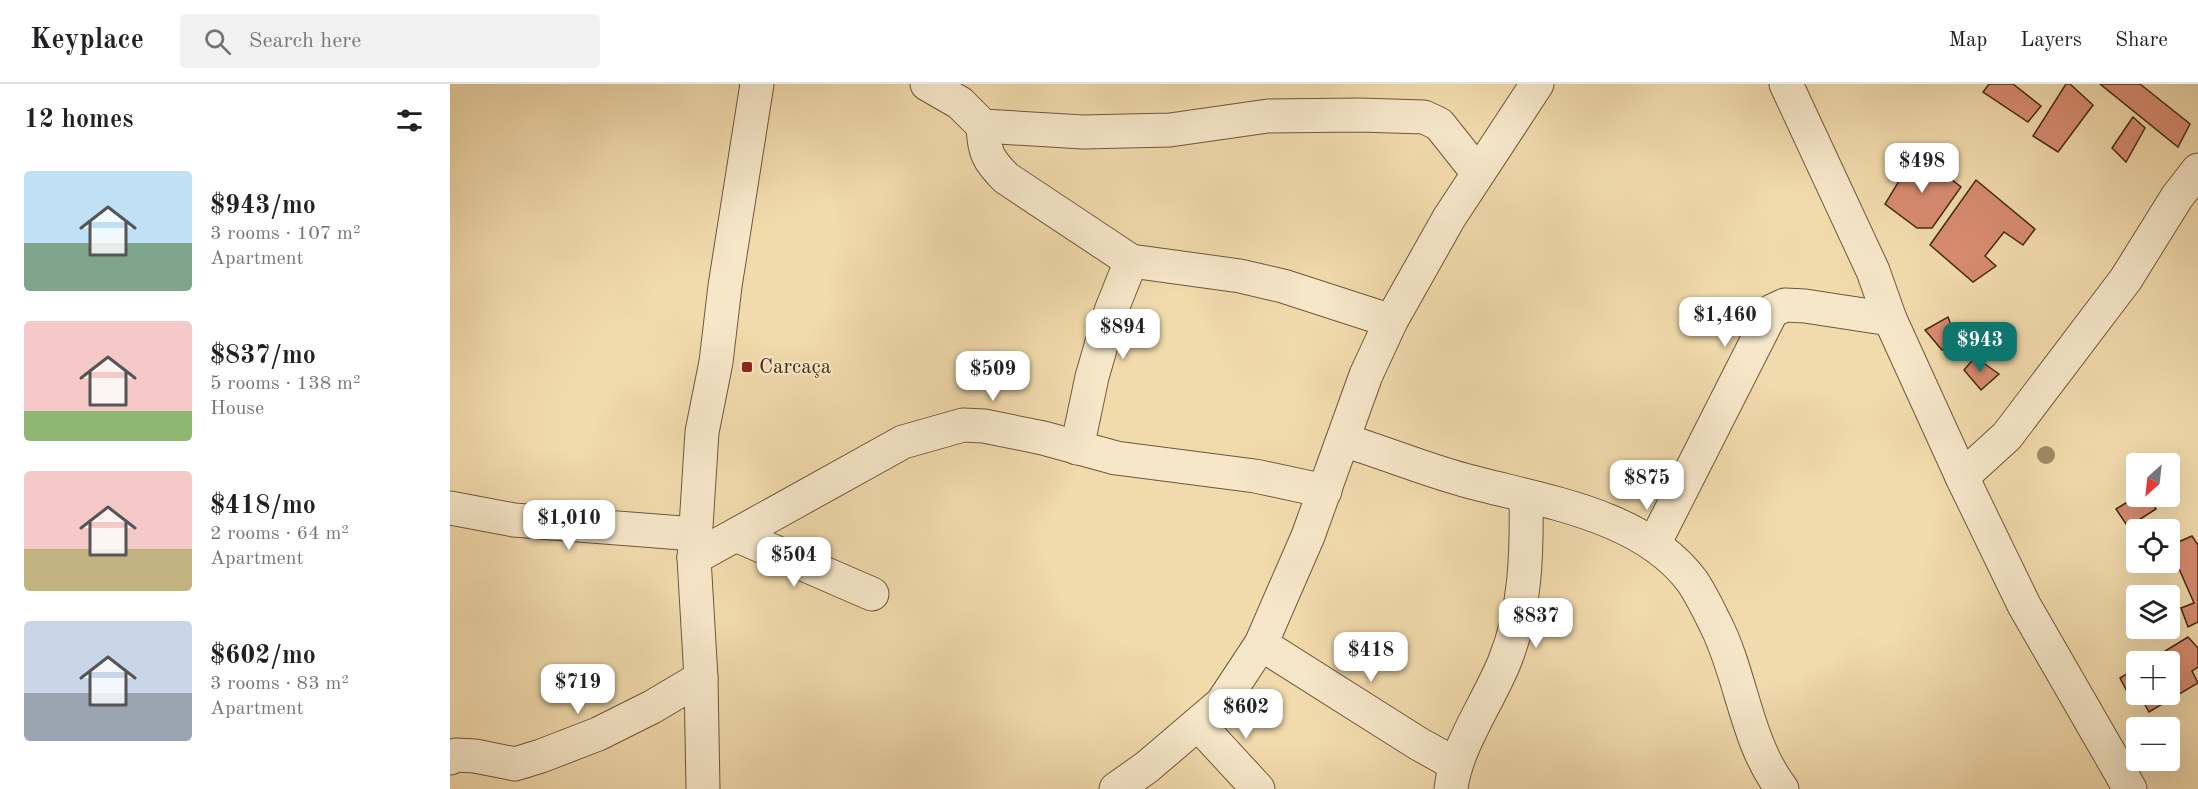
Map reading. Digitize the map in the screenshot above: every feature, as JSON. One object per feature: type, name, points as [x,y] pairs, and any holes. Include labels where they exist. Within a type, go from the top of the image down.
[{"type":"street","points":[[704,789],[694,546],[702,432],[716,362],[725,286],[758,84]]},
{"type":"street","points":[[927,84],[960,103],[983,126],[1083,132],[1170,130],[1268,116],[1424,117],[1439,124],[1478,173]]},
{"type":"street","points":[[1116,789],[1147,767],[1222,703],[1261,644],[1308,536],[1366,375],[1391,321],[1449,218],[1537,84]]},
{"type":"street","points":[[1800,92],[1873,271],[1890,319],[1962,477],[2024,605],[2124,785]]},
{"type":"street","points":[[983,126],[984,147],[993,165],[1006,178],[1131,261],[1240,276],[1283,286],[1391,321]]},
{"type":"street","points":[[1962,477],[2007,436],[2126,279],[2177,197],[2198,170]]},
{"type":"street","points":[[1077,448],[1092,377],[1111,311],[1131,261]]},
{"type":"street","points":[[1654,544],[1772,311],[1785,305],[1805,306],[1890,319]]},
{"type":"street","points":[[450,508],[514,520],[694,546],[736,535],[780,508],[903,442],[963,425],[984,426],[1042,438],[1116,458],[1256,476],[1325,491]]},
{"type":"street","points":[[1343,440],[1461,479],[1557,504],[1619,525],[1654,544],[1692,581],[1717,627],[1768,766],[1782,789]]},
{"type":"street","points":[[1261,644],[1419,744],[1453,776],[1505,662],[1518,625],[1527,546],[1526,496]]},
{"type":"street","points":[[736,535],[872,594]]},
{"type":"street","points":[[450,758],[456,755],[475,756],[515,764],[541,756],[598,734],[652,707],[701,678]]},
{"type":"street","points":[[1198,724],[1258,789]]},
{"type":"building","points":[[1989,84],[2013,84],[2041,106],[2028,122],[1983,92]]},
{"type":"building","points":[[2066,84],[2070,84],[2093,105],[2058,152],[2033,136]]},
{"type":"building","points":[[2100,84],[2140,84],[2190,124],[2178,147]]},
{"type":"building","points":[[2133,117],[2145,128],[2126,162],[2112,148]]},
{"type":"building","points":[[1913,158],[1924,158],[1961,187],[1932,228],[1917,228],[1885,204]]},
{"type":"building","points":[[1976,180],[2035,229],[2023,245],[2004,232],[1985,256],[1996,266],[1973,282],[1930,245]]},
{"type":"building","points":[[1948,317],[1958,343],[1942,350],[1925,330]]},
{"type":"building","points":[[1975,357],[1999,374],[1981,390],[1964,370]]},
{"type":"building","points":[[2126,503],[2126,507],[2155,507],[2156,509],[2140,519],[2126,519],[2126,524],[2116,509]]},
{"type":"building","points":[[2192,536],[2198,545],[2198,622],[2188,627],[2181,608],[2194,603],[2180,571],[2180,541]]},
{"type":"building","points":[[2188,637],[2198,648],[2198,667],[2192,671],[2198,683],[2180,694],[2180,651],[2165,651]]},
{"type":"building","points":[[2126,674],[2126,690],[2120,678]]},
{"type":"building","points":[[2145,705],[2161,705],[2149,712]]},
{"type":"place","name":"Carcaça","points":[[747,367]]}]
